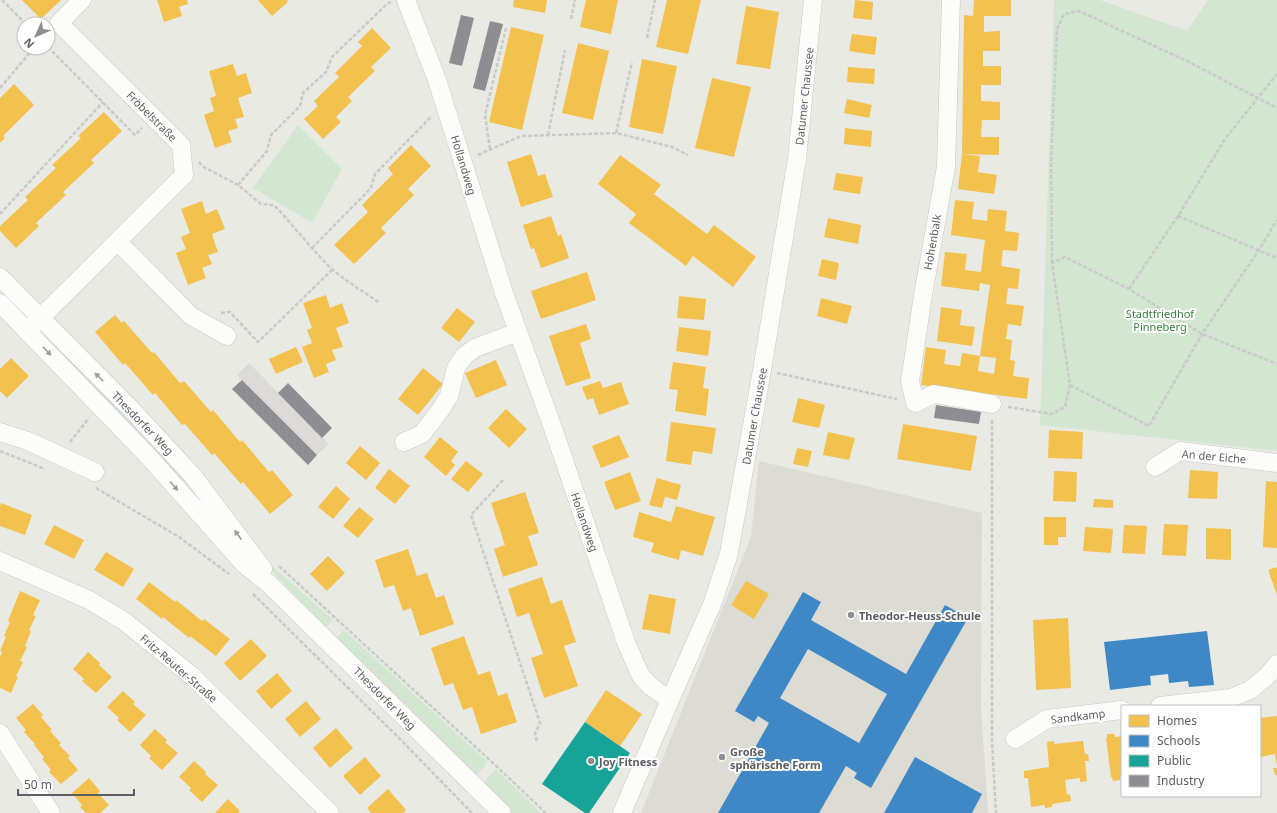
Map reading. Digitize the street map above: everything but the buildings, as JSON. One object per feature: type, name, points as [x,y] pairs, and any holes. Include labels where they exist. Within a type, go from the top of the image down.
[{"type":"street","name":"Fröbelstraße","points":[[27,331],[184,175],[181,145],[59,23],[82,0]]},
{"type":"street","name":"Hollandweg","points":[[406,0],[447,109],[504,293],[554,431],[627,645],[641,676],[650,686],[670,700]]},
{"type":"street","name":"Datumer Chaussee","points":[[622,813],[713,602],[729,553],[762,370],[797,159],[814,0]]},
{"type":"street","name":"Hohenbalk","points":[[916,403],[910,381],[923,295],[946,167],[951,0]]},
{"type":"street","points":[[118,242],[191,316],[227,336]]},
{"type":"street","name":"Thesdorfer Weg","points":[[0,277],[132,410],[193,476],[262,566],[268,583]]},
{"type":"street","name":"Thesdorfer Weg","points":[[0,303],[149,456],[245,565],[268,583],[502,813]]},
{"type":"street","points":[[404,442],[422,434],[441,409],[449,396],[456,368],[464,356],[475,348],[518,332]]},
{"type":"street","points":[[916,403],[934,394],[992,404]]},
{"type":"street","points":[[0,432],[28,441],[95,472]]},
{"type":"street","name":"An der Eiche","points":[[1155,467],[1180,451],[1277,463]]},
{"type":"street","name":"Fritz-Reuter-Straße","points":[[0,561],[89,600],[124,621],[192,676],[330,813]]},
{"type":"street","points":[[1169,705],[1231,698],[1250,690],[1266,677],[1277,664]]},
{"type":"street","name":"Sandkamp","points":[[1015,740],[1048,718],[1121,710]]},
{"type":"street","points":[[0,733],[51,813]]},
{"type":"path","points":[[2,0],[18,16]]},
{"type":"path","points":[[238,185],[267,151],[271,135],[300,106],[303,93],[326,72],[332,57],[387,4],[396,0]]},
{"type":"path","points":[[571,19],[575,0]]},
{"type":"path","points":[[647,38],[655,0]]},
{"type":"path","points":[[996,813],[992,741],[992,404],[1052,414],[1065,407],[1070,385],[1052,262],[1051,164],[1056,29],[1064,14],[1080,11],[1189,62],[1277,108]]},
{"type":"path","points":[[490,149],[485,115],[506,28]]},
{"type":"path","points":[[548,135],[565,50]]},
{"type":"path","points":[[56,55],[136,135],[153,117]]},
{"type":"path","points":[[0,88],[27,56]]},
{"type":"path","points":[[616,134],[632,62]]},
{"type":"path","points":[[1129,289],[1178,216],[1224,138],[1277,74]]},
{"type":"path","points":[[0,214],[103,102]]},
{"type":"path","points":[[312,248],[371,188],[375,174],[434,114],[447,109]]},
{"type":"path","points":[[463,162],[521,136],[548,135],[616,134],[672,147],[688,155]]},
{"type":"path","points":[[181,145],[202,166],[238,185],[261,204],[274,205],[312,248],[333,269],[380,303]]},
{"type":"path","points":[[1178,216],[1277,258]]},
{"type":"path","points":[[1070,385],[1149,426],[1202,334],[1259,250],[1277,220]]},
{"type":"path","points":[[1052,262],[1065,257],[1129,289],[1202,334],[1277,364]]},
{"type":"path","points":[[191,316],[230,312],[258,342],[333,269]]},
{"type":"path","points":[[762,370],[916,403]]},
{"type":"path","points":[[60,456],[92,414]]},
{"type":"path","points":[[95,472],[96,489],[179,537],[230,574]]},
{"type":"path","points":[[503,480],[471,515],[540,723],[535,734],[537,742]]},
{"type":"path","points":[[275,562],[546,813]]},
{"type":"path","points":[[248,589],[400,739],[472,813]]},
{"type":"shaded area","points":[[249,363],[329,444],[317,455],[237,375]]},
{"type":"shaded area","name":"Theodor-Heuss-Schule","points":[[759,461],[982,513],[981,706],[988,813],[641,813],[751,537]]},
{"type":"green space","name":"Stadtfriedhof Pinneberg","points":[[1054,0],[1100,0],[1187,31],[1208,0],[1277,0],[1277,451],[1040,425]]},
{"type":"green space","points":[[298,125],[342,169],[312,223],[253,188]]},
{"type":"green space","points":[[47,333],[189,479],[184,483],[43,338]]},
{"type":"green space","points":[[271,565],[333,620],[325,628],[269,568]]},
{"type":"green space","points":[[344,630],[488,762],[474,778],[336,639]]},
{"type":"green space","points":[[496,769],[541,813],[509,813],[481,785]]},
{"type":"place","name":"Theodor-Heuss-Schule","points":[[851,615]]},
{"type":"place","name":"Große sphärische Form","points":[[722,757]]},
{"type":"place","name":"Joy Fitness","points":[[591,761]]}]
